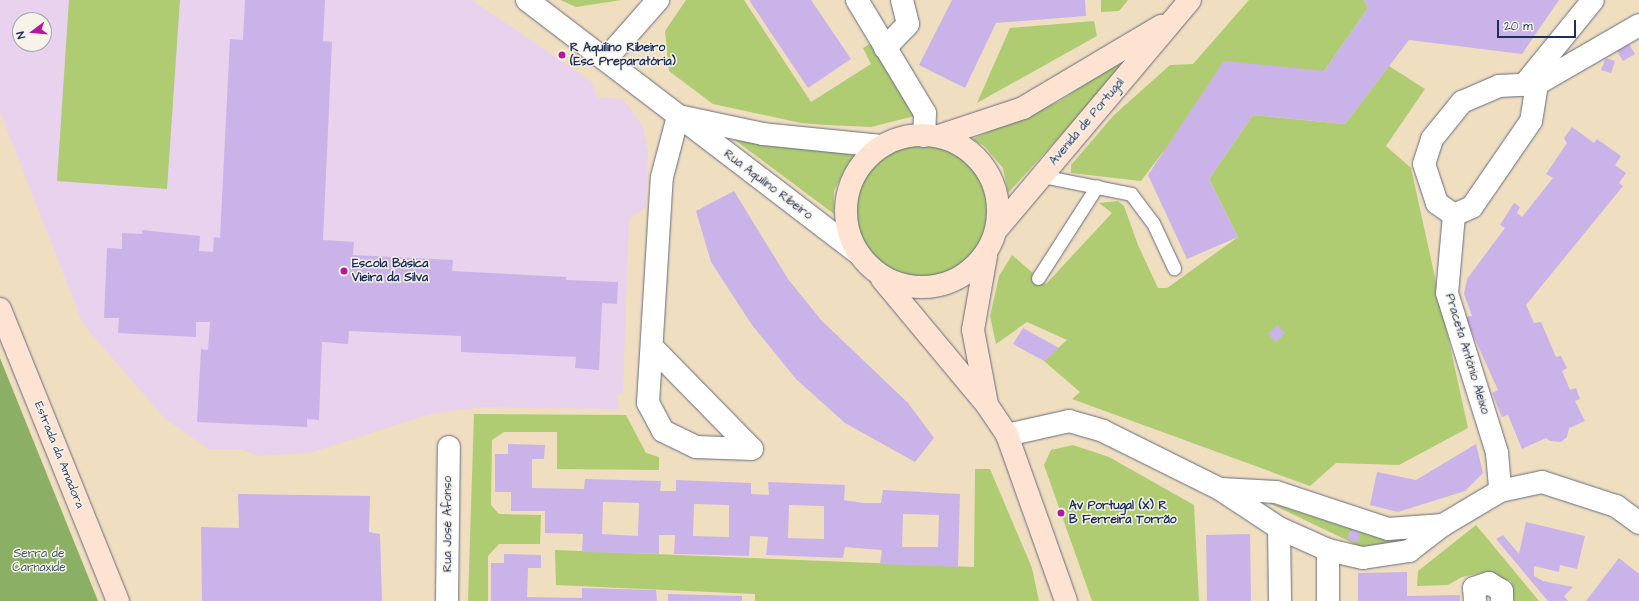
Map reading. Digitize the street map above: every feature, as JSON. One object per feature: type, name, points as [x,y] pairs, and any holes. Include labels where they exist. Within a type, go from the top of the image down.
[{"type":"street","name":"Rua Aquilino Ribeiro","points":[[527,0],[858,253]]},
{"type":"street","points":[[606,59],[658,0]]},
{"type":"street","points":[[857,0],[925,113],[932,136]]},
{"type":"street","points":[[885,48],[908,24],[902,0]]},
{"type":"street","name":"Avenida de Portugal","points":[[998,228],[1190,0]]},
{"type":"street","points":[[1593,0],[1531,85],[1531,121],[1472,207],[1454,215],[1436,203],[1424,164],[1432,140],[1462,102],[1499,86],[1531,85],[1639,25]]},
{"type":"street","name":"Avenida de Portugal","points":[[932,136],[1022,108],[1175,17]]},
{"type":"street","name":"Rua Aquilino Ribeiro","points":[[678,116],[763,134],[881,146]]},
{"type":"street","points":[[653,348],[752,449],[696,447],[663,431],[648,403],[653,348],[662,177],[678,116]]},
{"type":"street","points":[[987,405],[973,330],[986,256],[998,228],[998,198],[987,170],[967,148],[932,136],[909,136],[881,146],[859,167],[847,195],[847,225],[858,253],[879,275],[987,405],[1007,435],[1066,601]]},
{"type":"street","name":"Praceta António Aleixo","points":[[1454,215],[1447,293],[1497,453],[1500,491]]},
{"type":"street","points":[[879,275],[906,287],[936,288],[964,276],[986,256]]},
{"type":"street","name":"Estrada da Amadora","points":[[0,308],[118,601]]},
{"type":"street","points":[[1007,435],[1069,421],[1102,431],[1220,489],[1279,528],[1328,550],[1363,558],[1409,551],[1443,525],[1500,491],[1542,482],[1616,506],[1639,523]]},
{"type":"street","name":"Rua José Afonso","points":[[447,601],[449,447]]},
{"type":"street","points":[[1220,489],[1276,492],[1388,529],[1443,525]]},
{"type":"street","points":[[1279,528],[1280,601]]},
{"type":"street","points":[[1328,550],[1328,601]]},
{"type":"street","points":[[1475,601],[1474,588],[1489,583],[1502,590],[1502,601]]},
{"type":"lane","points":[[1042,176],[1131,194],[1154,223],[1174,268]]},
{"type":"lane","points":[[1038,278],[1097,186]]},
{"type":"shaded area","name":"Escola Básica Vieira da Silva","points":[[0,0],[472,0],[592,82],[597,97],[623,99],[642,125],[648,151],[646,207],[629,218],[623,392],[617,395],[619,409],[482,407],[430,414],[310,453],[258,456],[240,449],[208,449],[164,418],[83,324],[0,112]]},
{"type":"green space","points":[[69,0],[180,0],[167,189],[57,181]]},
{"type":"green space","points":[[560,0],[622,0],[576,7]]},
{"type":"green space","points":[[686,0],[744,0],[811,102],[871,64],[863,48],[876,40],[919,115],[871,127],[826,125],[801,123],[713,104],[669,71],[665,31]]},
{"type":"green space","points":[[1101,0],[1128,0],[1119,11],[1101,12]]},
{"type":"green space","points":[[1249,0],[1364,0],[1368,8],[1324,71],[1163,152],[1141,181],[1071,173],[1071,165],[1114,115],[1170,65],[1193,64]]},
{"type":"green space","points":[[1094,21],[1097,36],[977,103],[1010,28]]},
{"type":"green space","points":[[1117,62],[1121,70],[1008,193],[1003,168],[984,146],[972,139],[1060,101]]},
{"type":"green space","points":[[1389,66],[1425,89],[1386,146],[1411,168],[1468,428],[1399,465],[1336,463],[1310,486],[1072,399],[1080,392],[1044,361],[1067,340],[1027,322],[996,344],[990,316],[999,276],[1012,255],[1046,284],[1112,213],[1099,203],[1118,201],[1124,206],[1138,245],[1158,288],[1167,288],[1238,237],[1209,179],[1253,115],[1345,124]]},
{"type":"green space","points":[[728,135],[857,153],[847,165],[834,191],[834,214]]},
{"type":"green space","points":[[921,145],[946,150],[963,160],[972,169],[982,186],[987,211],[982,236],[972,253],[963,262],[946,272],[921,277],[896,272],[879,262],[870,253],[860,236],[855,211],[860,186],[870,169],[879,160],[896,150]]},
{"type":"green space","name":"Serra de Carnaxide","points":[[0,358],[98,601],[0,601]]},
{"type":"green space","points":[[474,414],[626,415],[646,453],[659,457],[659,470],[557,469],[557,432],[504,432],[492,440],[491,505],[499,514],[541,515],[540,544],[499,544],[488,556],[488,601],[468,601]]},
{"type":"green space","points":[[1073,445],[1109,457],[1194,505],[1199,601],[1092,601],[1044,465],[1051,450]]},
{"type":"green space","points":[[975,469],[990,469],[1032,568],[1039,601],[755,601],[755,594],[556,585],[555,550],[974,567]]},
{"type":"green space","points":[[1265,501],[1370,535],[1415,536],[1394,546],[1359,546]]},
{"type":"green space","points":[[1476,525],[1539,601],[1514,601],[1511,581],[1482,573],[1462,577],[1448,585],[1417,586],[1418,571]]},
{"type":"building","points":[[245,0],[325,0],[323,41],[332,42],[323,240],[354,242],[353,255],[453,260],[452,271],[566,277],[566,280],[618,282],[617,304],[602,303],[599,370],[575,368],[576,357],[461,352],[461,336],[349,331],[348,344],[322,342],[319,420],[307,419],[307,427],[197,422],[201,349],[208,350],[210,322],[196,322],[196,337],[118,333],[119,318],[104,318],[107,248],[122,249],[122,233],[142,234],[142,230],[200,236],[199,251],[213,252],[214,237],[220,238],[230,39],[243,40]]},
{"type":"building","points":[[749,0],[811,0],[851,59],[808,88]]},
{"type":"building","points":[[952,0],[1085,0],[1086,16],[996,23],[965,88],[919,65]]},
{"type":"building","points":[[1364,0],[1559,0],[1522,54],[1409,40],[1345,124],[1253,115],[1209,179],[1238,237],[1187,259],[1148,175],[1224,61],[1324,71],[1368,8]]},
{"type":"building","points":[[1629,44],[1635,54],[1623,61],[1617,51]]},
{"type":"building","points":[[1606,58],[1615,61],[1611,73],[1601,70]]},
{"type":"building","points":[[1572,127],[1594,143],[1597,139],[1621,156],[1615,165],[1626,173],[1619,183],[1623,186],[1526,305],[1534,323],[1541,322],[1556,357],[1561,356],[1567,368],[1562,371],[1570,390],[1576,388],[1580,399],[1575,401],[1585,421],[1569,428],[1567,437],[1561,442],[1550,441],[1546,438],[1522,449],[1508,415],[1502,417],[1492,393],[1498,390],[1465,317],[1472,316],[1464,294],[1467,279],[1505,228],[1500,225],[1514,203],[1520,207],[1517,213],[1522,217],[1553,178],[1546,174],[1567,143],[1564,138]]},
{"type":"building","points":[[734,191],[788,279],[821,320],[908,403],[934,438],[915,462],[845,423],[796,379],[752,325],[711,262],[696,211]]},
{"type":"building","points":[[1277,325],[1285,333],[1276,342],[1268,334]]},
{"type":"building","points":[[1023,328],[1059,348],[1044,361],[1013,344]]},
{"type":"building","points":[[508,444],[545,445],[544,459],[532,459],[532,488],[584,489],[585,479],[661,481],[660,491],[676,491],[676,480],[751,483],[751,494],[769,495],[768,482],[845,485],[844,500],[863,503],[881,503],[883,490],[960,494],[958,567],[880,564],[882,550],[845,547],[843,558],[766,555],[768,537],[750,536],[749,556],[674,554],[675,535],[659,535],[659,554],[582,552],[583,534],[545,533],[545,511],[511,511],[511,492],[495,492],[495,454],[508,454]],"holes":[[[603,502],[639,503],[638,536],[602,534]],[[694,504],[729,505],[729,537],[693,536]],[[789,505],[824,506],[824,539],[788,538]],[[903,514],[939,515],[938,547],[902,547]]]},
{"type":"building","points":[[1476,444],[1483,473],[1465,491],[1398,512],[1370,505],[1377,472],[1416,480]]},
{"type":"building","points":[[238,494],[370,496],[369,532],[380,534],[382,601],[202,601],[201,527],[239,528]]},
{"type":"building","points":[[1526,522],[1585,536],[1577,569],[1560,565],[1559,572],[1534,566],[1534,576],[1543,581],[1573,587],[1564,596],[1568,601],[1548,601],[1496,539],[1503,535],[1519,554]]},
{"type":"building","points":[[1354,530],[1358,532],[1360,536],[1358,540],[1354,542],[1350,540],[1348,536],[1350,532]]},
{"type":"building","points":[[1250,534],[1251,601],[1207,601],[1206,535]]},
{"type":"building","points":[[504,554],[541,555],[541,568],[528,568],[527,597],[582,598],[582,588],[656,590],[657,601],[491,601],[491,563],[504,563]]},
{"type":"building","points":[[1619,558],[1639,574],[1639,601],[1586,601]]},
{"type":"building","points":[[1407,572],[1407,596],[1460,595],[1460,601],[1358,601],[1358,573]]},
{"type":"building","points":[[668,594],[742,596],[742,601],[668,601]]},
{"type":"place","name":"R Aquilino Ribeiro (Esc Preparatória)","points":[[562,55]]},
{"type":"place","name":"Escola Básica Vieira da Silva","points":[[344,271]]},
{"type":"place","name":"Av Portugal (X) R B Ferreira Torrão","points":[[1061,513]]}]
